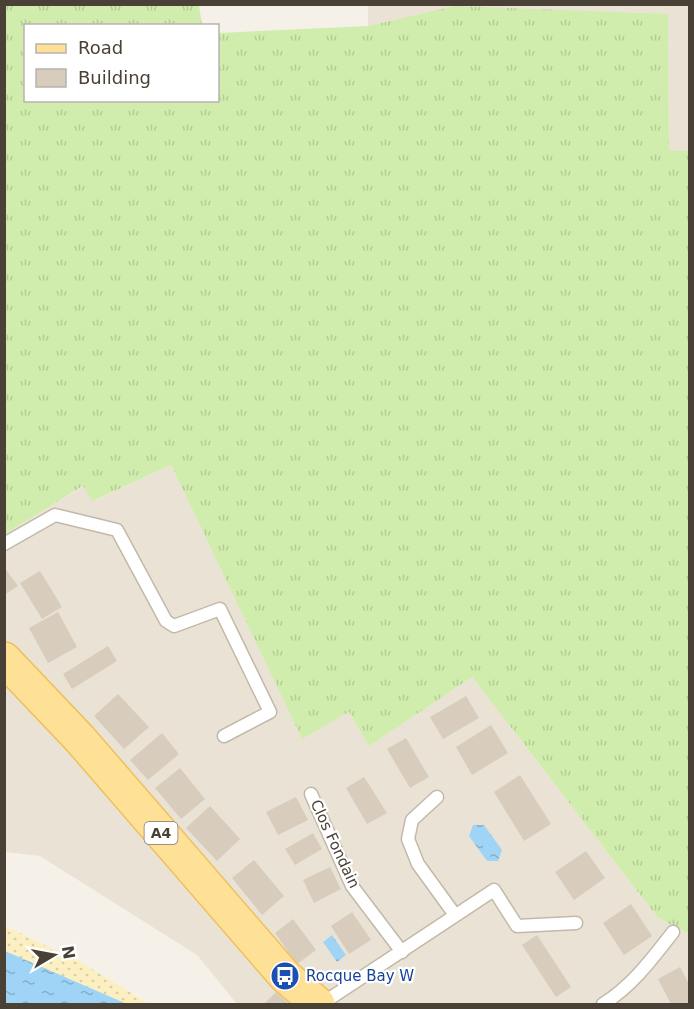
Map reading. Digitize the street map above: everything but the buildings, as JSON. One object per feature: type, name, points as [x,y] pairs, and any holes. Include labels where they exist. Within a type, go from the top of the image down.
[{"type":"main road","name":"A4","points":[[4,659],[80,739],[285,976],[318,1005]]},
{"type":"lane","points":[[4,543],[55,515],[117,530],[166,621],[174,626],[220,609],[270,712],[224,736]]},
{"type":"lane","name":"Clos Fondain","points":[[311,794],[352,886],[402,952]]},
{"type":"lane","points":[[437,797],[412,820],[408,839],[418,864],[455,915]]},
{"type":"lane","points":[[324,1005],[329,999],[494,890],[517,926],[576,923]]},
{"type":"lane","points":[[603,1005],[645,968],[673,932]]},
{"type":"shaded area","points":[[368,5],[689,5],[689,151],[669,150],[668,14],[368,26]]},
{"type":"shaded area","points":[[171,465],[302,738],[349,712],[369,745],[472,677],[658,918],[689,934],[689,1004],[237,1004],[197,955],[40,856],[5,852],[5,534],[84,486],[94,501]]},
{"type":"green space","points":[[5,5],[199,5],[202,24],[24,24],[24,102],[219,102],[219,33],[368,26],[456,6],[668,14],[669,150],[690,151],[689,934],[658,918],[472,677],[369,746],[349,712],[302,739],[171,465],[93,501],[83,486],[5,534]]},
{"type":"sand","points":[[4,925],[79,961],[149,1004],[5,1004]]},
{"type":"water","points":[[473,825],[484,825],[502,850],[498,861],[487,861],[469,836]]},
{"type":"water","points":[[332,935],[346,955],[337,962],[323,942]]},
{"type":"water","points":[[5,951],[127,1004],[5,1004]]},
{"type":"place","name":"Rocque Bay W","points":[[285,976]]}]
